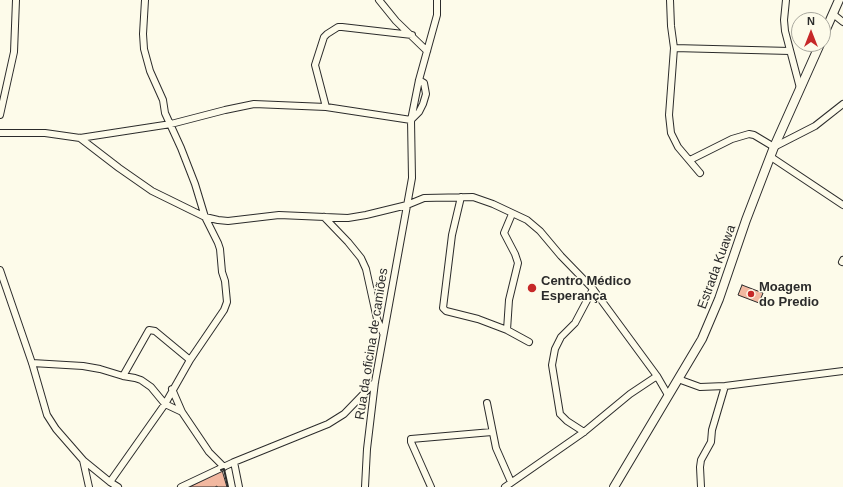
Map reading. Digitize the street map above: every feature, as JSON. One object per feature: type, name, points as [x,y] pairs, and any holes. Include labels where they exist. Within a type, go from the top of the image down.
[{"type":"street","points":[[0,116],[14,52],[16,0]]},
{"type":"street","points":[[110,482],[165,404],[172,389],[224,310],[227,302],[220,249],[205,217],[195,184],[171,124],[165,113],[163,100],[150,71],[144,49],[143,34],[145,0]]},
{"type":"street","points":[[379,0],[396,21],[427,51]]},
{"type":"street","points":[[411,120],[419,80],[437,15],[437,0]]},
{"type":"street","points":[[670,0],[674,48],[669,115],[671,133],[678,147],[700,173]]},
{"type":"street","points":[[786,0],[784,20],[785,32],[800,88]]},
{"type":"street","points":[[831,18],[839,0]]},
{"type":"street","points":[[833,14],[843,22]]},
{"type":"street","points":[[326,107],[315,65],[324,37],[327,34],[338,27],[342,27],[412,35]]},
{"type":"street","points":[[674,48],[790,51]]},
{"type":"street","name":"Estrada Kuawa","points":[[614,487],[702,339],[720,299],[746,220],[774,146],[816,52]]},
{"type":"street","points":[[411,120],[419,112],[426,94],[424,83],[419,80]]},
{"type":"street","points":[[0,133],[45,133],[80,138],[135,131],[171,124],[254,104],[326,107],[411,120]]},
{"type":"street","points":[[690,160],[732,138],[748,134],[754,135],[774,146],[815,126],[843,104]]},
{"type":"street","name":"Rua da oficina de camiões","points":[[365,487],[367,450],[375,382],[412,178],[411,120]]},
{"type":"street","points":[[80,138],[152,191],[205,217],[218,220],[228,221],[278,214],[348,218],[407,205],[424,198],[473,198],[493,204],[527,220],[540,231],[561,256],[593,289],[657,376],[668,395]]},
{"type":"street","points":[[771,157],[843,205]]},
{"type":"street","points":[[461,197],[452,235],[443,308],[486,321],[529,342]]},
{"type":"street","points":[[507,330],[509,300],[518,263],[515,254],[504,234],[512,214]]},
{"type":"street","points":[[324,217],[361,258],[366,269],[377,319],[383,333]]},
{"type":"street","points":[[0,270],[32,363],[47,415],[56,429],[84,460],[118,487]]},
{"type":"street","points":[[584,432],[567,421],[560,414],[552,365],[555,349],[561,337],[575,324],[593,289]]},
{"type":"street","points":[[123,376],[149,330],[155,331],[190,360]]},
{"type":"street","points":[[32,363],[84,366],[142,380],[151,387],[165,404],[182,412]]},
{"type":"street","points":[[678,379],[700,387],[725,386],[843,371]]},
{"type":"street","points":[[505,487],[584,432],[630,394],[657,376]]},
{"type":"street","points":[[181,487],[234,462],[334,420],[344,414],[375,382]]},
{"type":"street","points":[[701,487],[701,460],[711,442],[712,430],[725,386]]},
{"type":"street","points":[[172,389],[182,412],[209,452],[224,467]]},
{"type":"street","points":[[488,403],[496,448],[511,482]]},
{"type":"street","points":[[431,487],[411,439],[492,432]]},
{"type":"street","points":[[84,460],[90,487]]},
{"type":"street","points":[[234,462],[239,487]]},
{"type":"building","name":"Moagem do Predio","points":[[742,285],[763,293],[759,303],[738,295]]},
{"type":"building","points":[[222,470],[227,487],[189,487]]},
{"type":"wall","points":[[221,470],[224,469],[228,487]]},
{"type":"place","name":"Centro Médico Esperança","points":[[532,288]]},
{"type":"place","name":"Moagem do Predio","points":[[751,294]]}]
